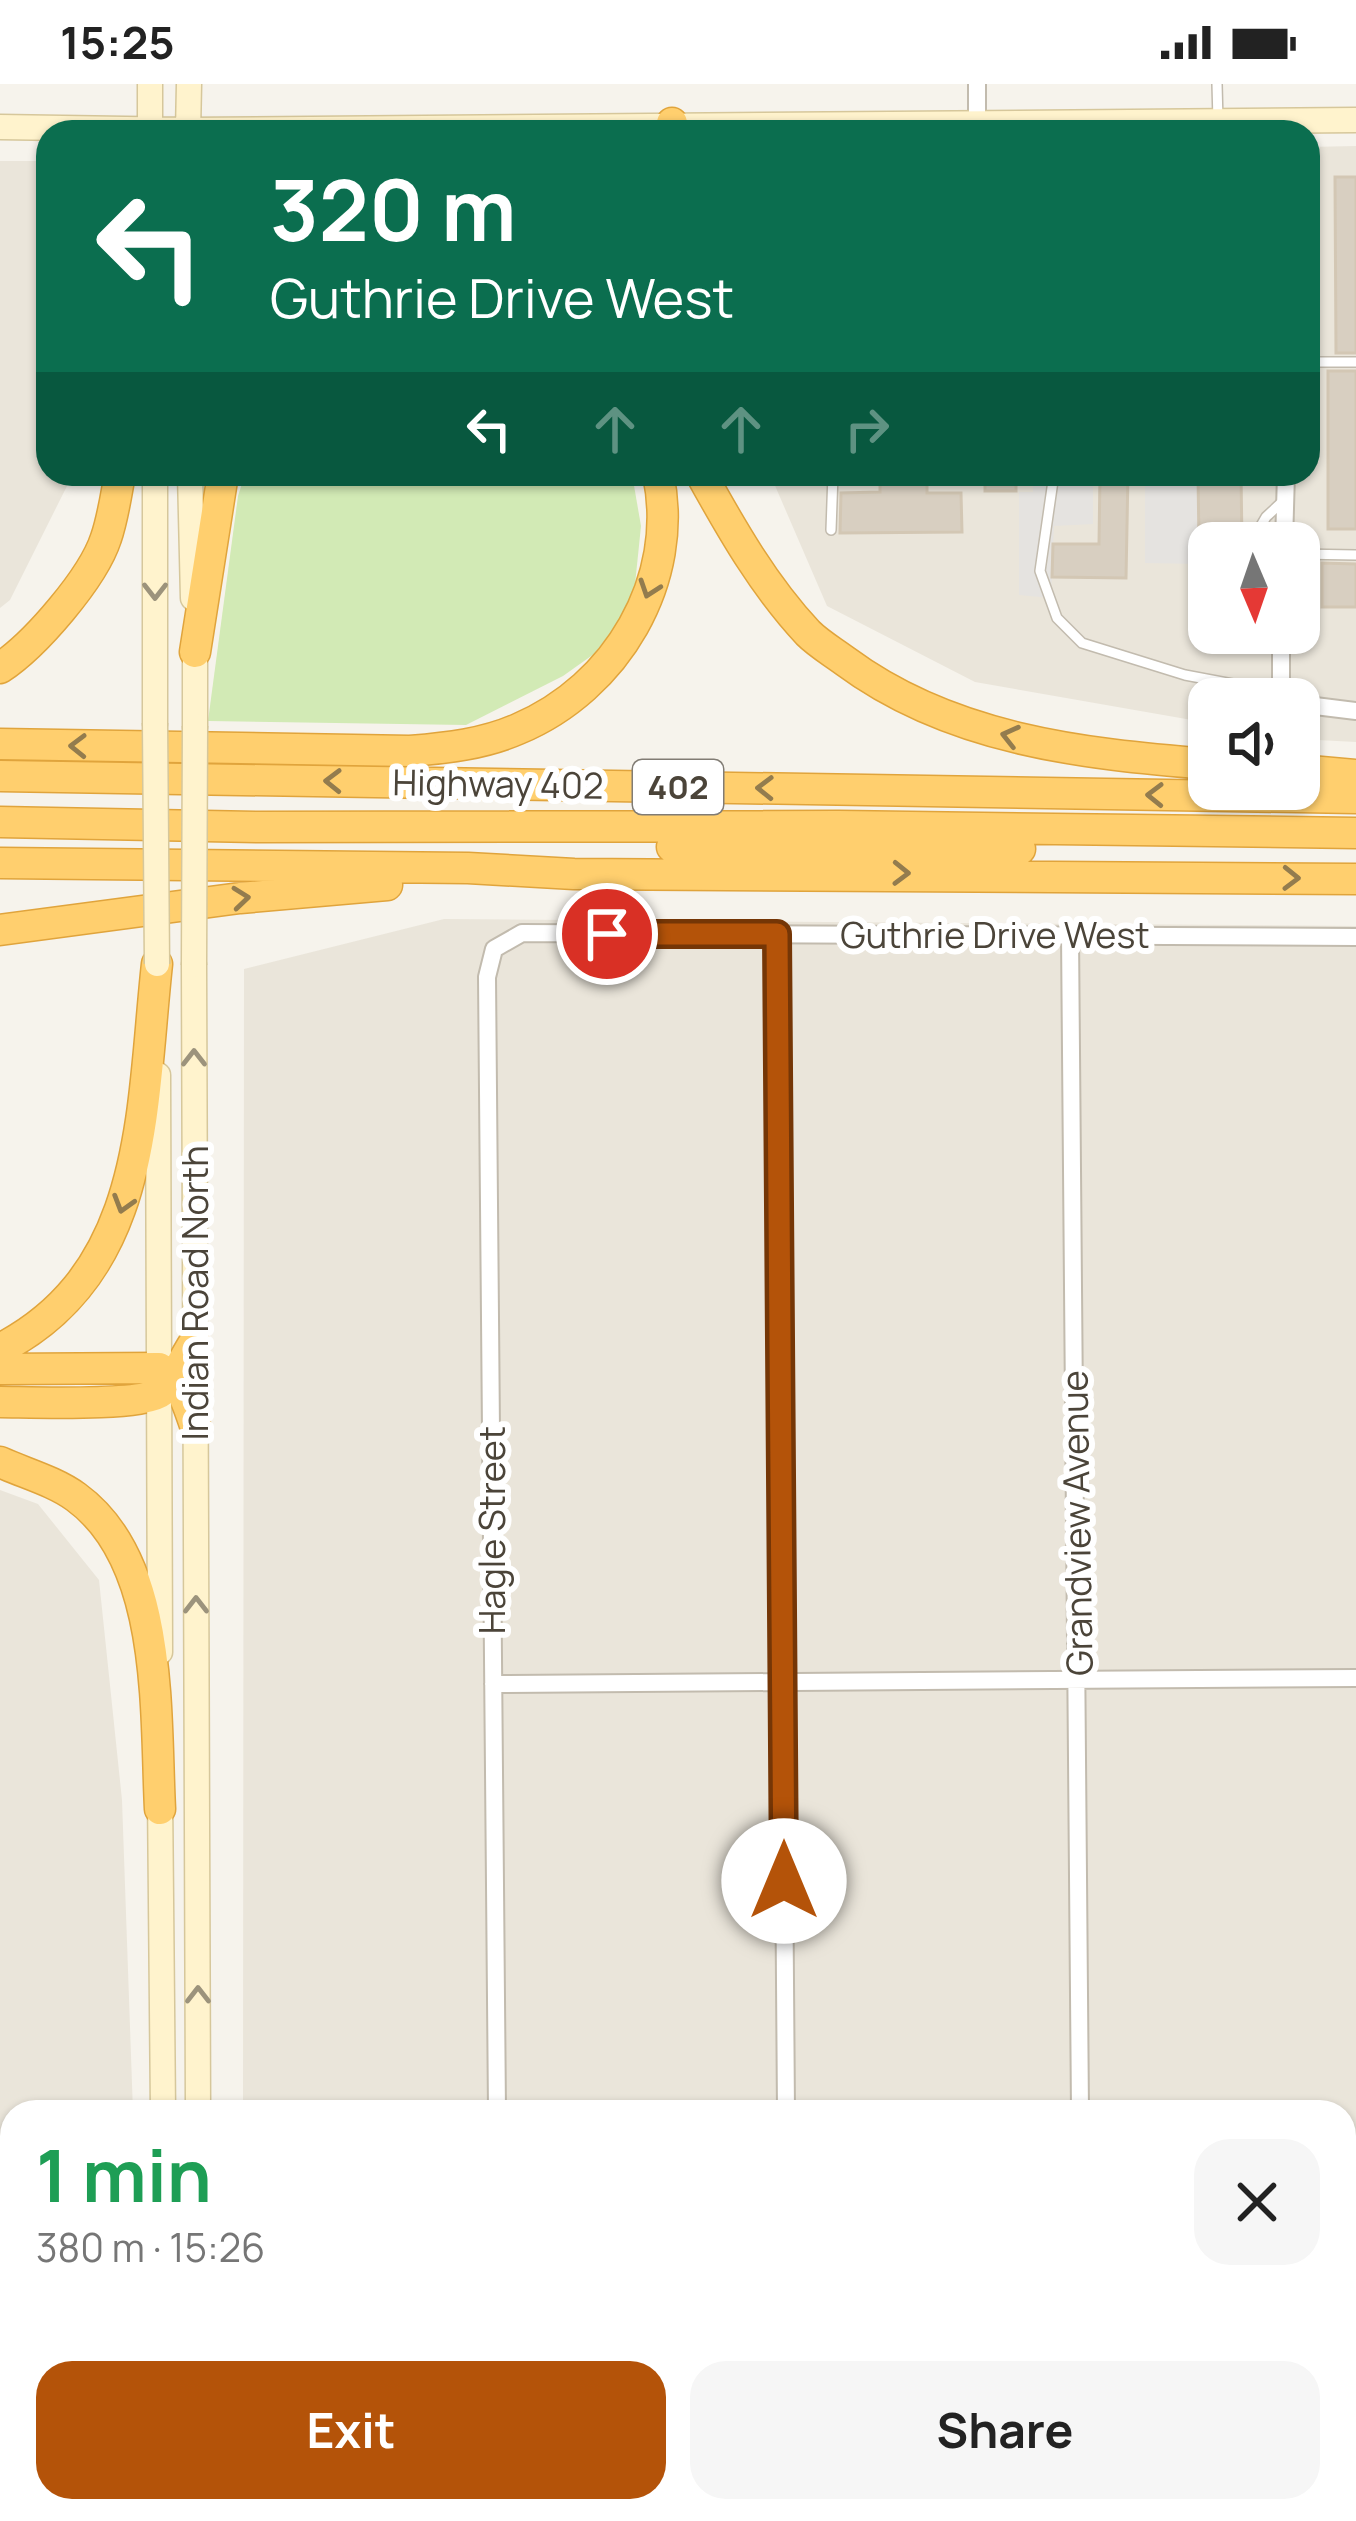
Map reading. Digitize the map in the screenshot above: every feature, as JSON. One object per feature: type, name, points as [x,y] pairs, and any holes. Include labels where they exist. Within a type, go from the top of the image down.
[{"type":"highway","points":[[0,668],[34,642],[58,614],[105,542],[117,486]]},
{"type":"highway","points":[[195,652],[222,486]]},
{"type":"highway","points":[[0,744],[410,751],[466,745],[520,729],[587,686],[616,656],[638,620],[661,541],[659,486]]},
{"type":"highway","points":[[708,486],[748,556],[810,635],[880,687],[949,718],[1005,736],[1188,762]]},
{"type":"highway","points":[[1320,772],[1356,775]]},
{"type":"highway","name":"Highway 402","points":[[0,776],[1356,798]]},
{"type":"highway","points":[[0,822],[1356,833]]},
{"type":"highway","name":"Highway 402","points":[[0,842],[1356,853]]},
{"type":"highway","points":[[0,863],[468,868],[574,874],[853,872],[1356,879]]},
{"type":"highway","points":[[0,931],[240,898],[574,874]]},
{"type":"highway","points":[[0,1349],[42,1325],[70,1298],[116,1227],[137,1144],[157,964]]},
{"type":"highway","points":[[0,1402],[114,1401],[164,1379],[194,1343]]},
{"type":"highway","points":[[0,1369],[164,1379]]},
{"type":"highway","points":[[164,1379],[195,1425]]},
{"type":"highway","points":[[0,1462],[72,1494],[101,1519],[128,1561],[152,1654],[160,1809]]},
{"type":"main road","points":[[150,84],[151,120]]},
{"type":"main road","points":[[188,120],[189,84]]},
{"type":"main road","points":[[1320,124],[1356,120]]},
{"type":"main road","points":[[0,127],[36,128]]},
{"type":"main road","name":"Indian Road North","points":[[155,486],[164,1379],[163,2100]]},
{"type":"main road","name":"Indian Road North","points":[[190,486],[195,652],[198,2100]]},
{"type":"street","points":[[977,84],[977,120]]},
{"type":"street","points":[[1285,522],[1286,486]]},
{"type":"street","points":[[1320,707],[1356,711]]},
{"type":"street","name":"Guthrie Drive West","points":[[494,949],[522,933],[1356,937]]},
{"type":"street","points":[[777,934],[786,2100]]},
{"type":"street","name":"Grandview Avenue","points":[[1070,934],[1081,2100]]},
{"type":"street","name":"Hagle Street","points":[[494,949],[487,977],[497,2100]]},
{"type":"street","points":[[493,1684],[1356,1678]]},
{"type":"lane","points":[[1217,84],[1217,120]]},
{"type":"lane","points":[[1320,362],[1356,362]]},
{"type":"lane","points":[[830,530],[832,486]]},
{"type":"lane","points":[[1052,486],[1040,571],[1057,618],[1082,643],[1199,678]]},
{"type":"lane","points":[[1263,522],[1286,499]]},
{"type":"lane","points":[[1320,554],[1356,555]]},
{"type":"shaded area","points":[[1356,146],[1356,742],[1320,740],[1320,678],[1188,678],[1188,719],[975,682],[827,606],[775,486],[1320,486],[1320,147]]},
{"type":"shaded area","points":[[0,161],[36,161],[36,486],[67,486],[10,600],[0,608]]},
{"type":"shaded area","points":[[1033,486],[1093,486],[1093,524],[1054,526],[1051,598],[1019,595],[1019,492],[1033,492]]},
{"type":"shaded area","points":[[1145,486],[1200,486],[1199,522],[1188,522],[1188,564],[1145,563]]},
{"type":"shaded area","points":[[444,919],[1356,926],[1356,2100],[243,2100],[244,969]]},
{"type":"shaded area","points":[[0,1490],[38,1504],[99,1580],[122,1800],[133,2100],[0,2100]]},
{"type":"green space","points":[[241,486],[634,486],[641,526],[633,604],[594,654],[563,676],[466,725],[208,721]]},
{"type":"building","points":[[1335,177],[1356,177],[1356,353],[1336,353]]},
{"type":"building","points":[[1328,371],[1356,371],[1356,529],[1328,529]]},
{"type":"building","points":[[880,486],[927,486],[927,493],[961,493],[962,532],[840,533],[841,493],[880,492]]},
{"type":"building","points":[[985,486],[1016,486],[1016,491],[985,491]]},
{"type":"building","points":[[1100,486],[1128,486],[1126,578],[1052,577],[1053,544],[1099,544]]},
{"type":"building","points":[[1198,486],[1241,486],[1242,522],[1199,522]]},
{"type":"building","points":[[1322,563],[1356,564],[1356,607],[1322,607]]},
{"type":"route","points":[[607,934],[777,934],[784,1881]]}]
